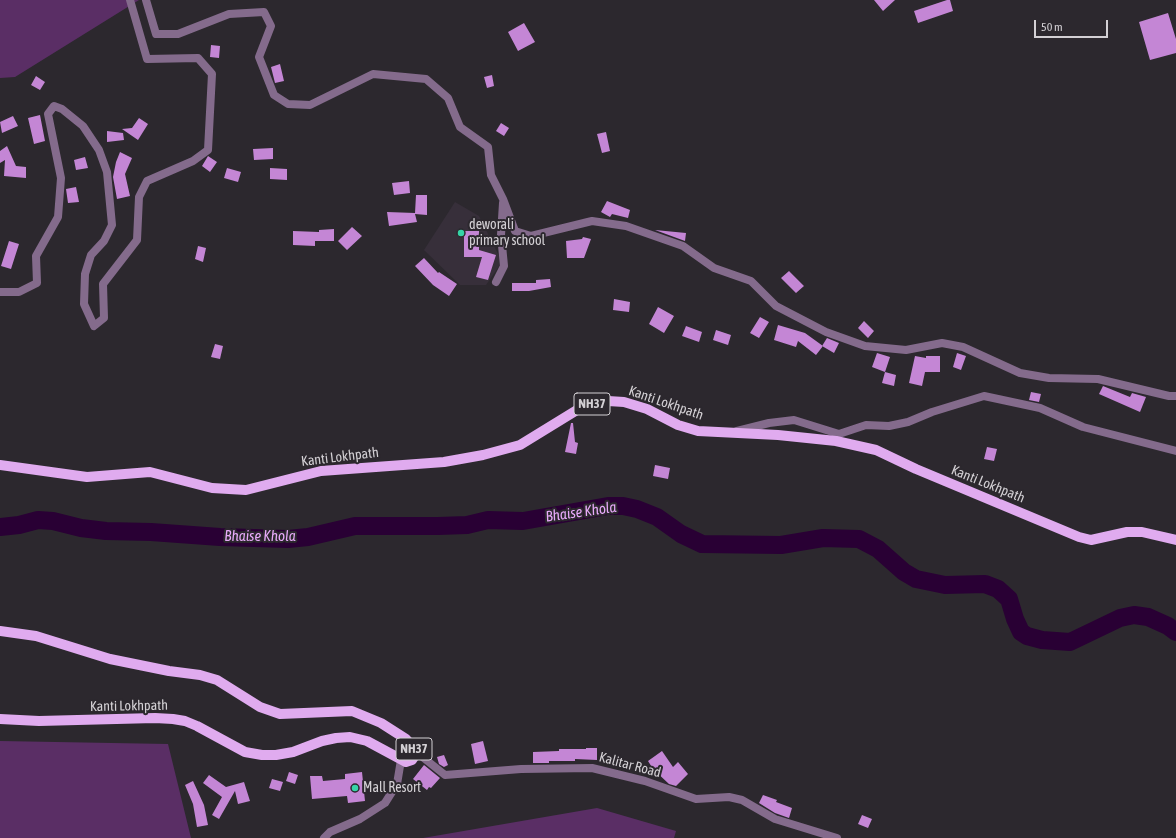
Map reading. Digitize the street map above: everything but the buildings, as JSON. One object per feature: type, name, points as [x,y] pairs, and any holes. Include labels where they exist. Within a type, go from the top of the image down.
[{"type":"main road","name":"Kanti Lokhpath","points":[[0,465],[87,477],[150,472],[212,488],[246,490],[321,471],[444,462],[483,455],[520,445],[577,410],[591,404],[608,401],[624,402],[647,409],[678,425],[698,431],[778,435],[836,441],[876,450],[916,469],[1079,537],[1091,540],[1127,532],[1142,532],[1176,540]]},
{"type":"main road","name":"NH37","points":[[0,631],[36,636],[110,659],[169,671],[200,675],[217,680],[260,707],[280,714],[352,711],[387,727],[406,739],[416,754],[412,760],[406,762],[401,760]]},
{"type":"main road","name":"Kanti Lokhpath","points":[[0,719],[39,721],[155,718],[173,719],[185,721],[197,726],[245,752],[262,755],[276,755],[294,752],[322,741],[350,737],[367,741],[401,760]]},
{"type":"street","points":[[0,292],[19,292],[37,283],[36,256],[58,217],[61,178],[48,114],[54,106],[62,109],[83,126],[99,150],[107,172],[112,225],[104,240],[91,254],[85,274],[84,304],[94,326],[104,318],[103,284],[137,240],[139,197],[147,181],[193,161],[208,150],[212,74],[198,58],[147,59],[130,0]]},
{"type":"street","points":[[146,0],[156,34],[178,34],[229,14],[264,12],[271,26],[259,57],[274,95],[288,104],[310,105],[373,74],[426,79],[448,98],[460,127],[488,148],[491,175],[503,199],[515,231],[531,236],[592,221],[626,226],[683,246],[714,268],[751,281],[776,306],[826,332],[864,346],[906,350],[942,343],[963,347],[1020,374],[1049,378],[1098,379],[1169,396],[1176,396]]},
{"type":"street","points":[[496,282],[504,266],[502,235],[503,199]]},
{"type":"street","points":[[729,433],[769,423],[794,420],[839,434],[866,425],[889,426],[908,422],[932,412],[984,396],[1040,408],[1083,427],[1176,451]]},
{"type":"street","name":"Kalitar Road","points":[[415,751],[444,775],[521,768],[592,768],[645,781],[696,799],[729,797],[742,800],[775,819],[837,838]]},
{"type":"street","points":[[324,838],[330,832],[360,819],[385,803],[396,784],[401,760]]},
{"type":"shaded area","points":[[0,0],[139,0],[15,77],[0,78]]},
{"type":"shaded area","name":"deworali primary school","points":[[455,202],[479,216],[502,262],[486,285],[460,285],[424,250]]},
{"type":"shaded area","points":[[0,741],[168,744],[191,838],[0,838]]},
{"type":"shaded area","points":[[597,808],[676,831],[674,838],[423,838]]},
{"type":"waterway","name":"Bhaise Khola","points":[[0,527],[19,525],[38,520],[53,521],[81,528],[106,531],[288,539],[308,537],[355,526],[438,526],[467,525],[488,520],[523,521],[608,506],[623,506],[637,509],[657,517],[681,534],[702,544],[781,545],[823,538],[859,539],[878,549],[904,572],[916,579],[945,585],[985,584],[998,589],[1009,599],[1021,632],[1027,636],[1042,640],[1070,642],[1120,618],[1134,615],[1148,617],[1168,626],[1176,632]]},
{"type":"place","name":"deworali primary school","points":[[461,233]]},
{"type":"place","name":"Mall Resort","points":[[355,788]]}]
